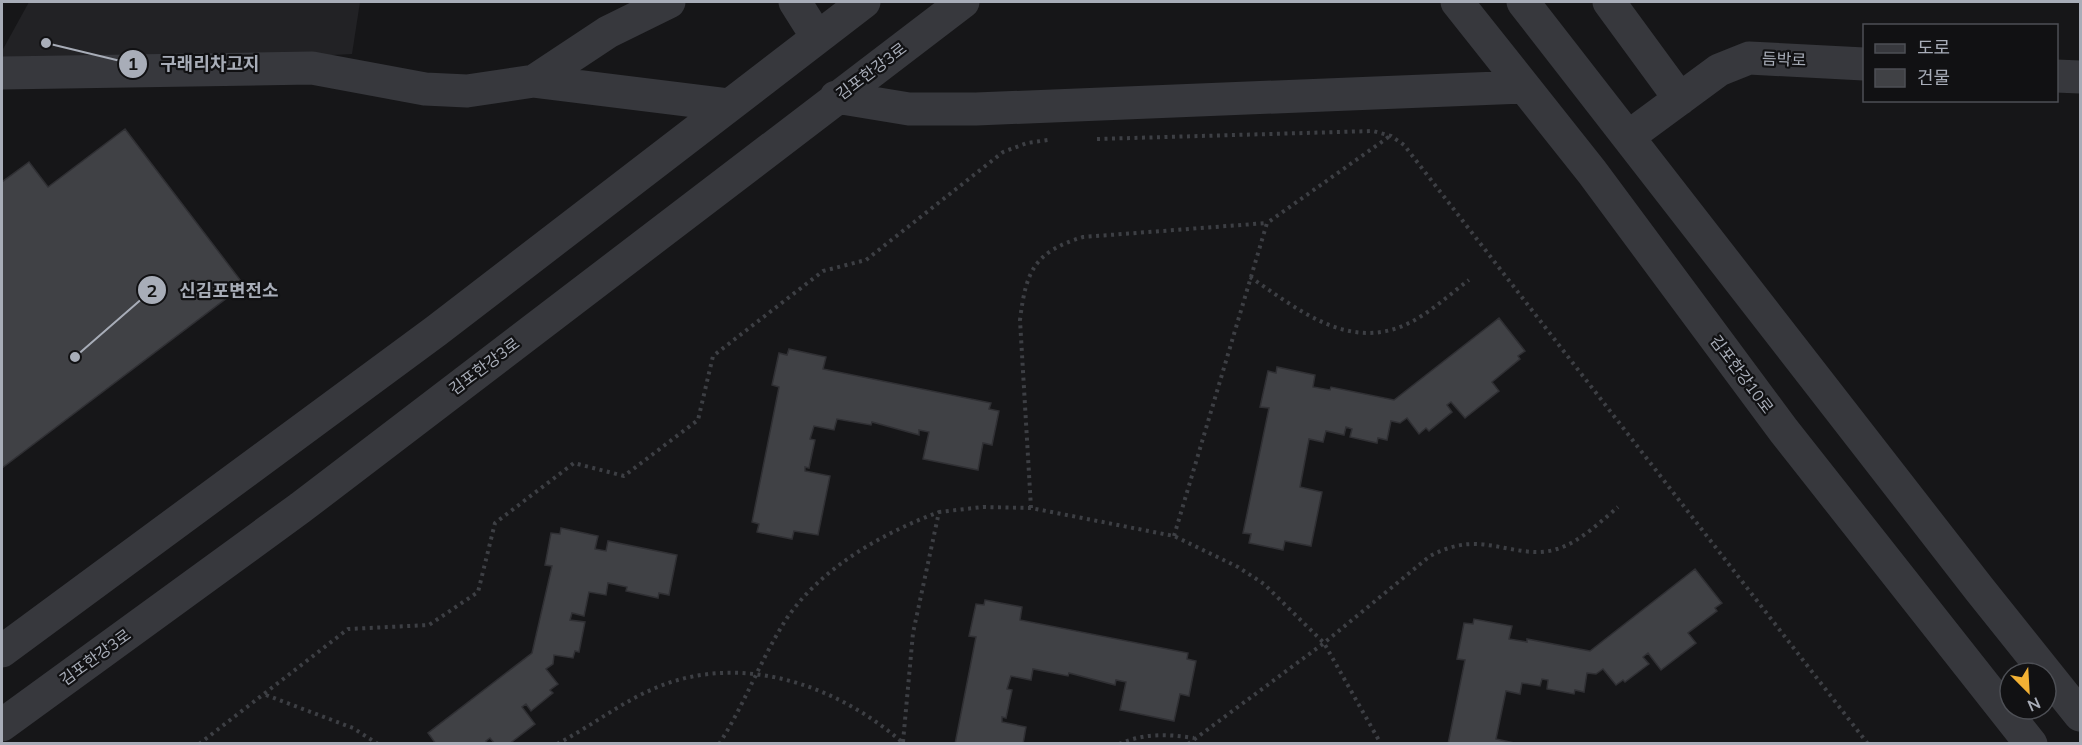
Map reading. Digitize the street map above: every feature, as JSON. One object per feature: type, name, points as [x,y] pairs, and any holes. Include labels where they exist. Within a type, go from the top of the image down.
[{"type":"street","points":[[534,81],[608,32],[669,2]]},
{"type":"street","points":[[795,2],[817,37]]},
{"type":"street","points":[[2,651],[436,331],[864,2]]},
{"type":"street","name":"김포한강3로","points":[[2,725],[300,507],[963,2]]},
{"type":"street","name":"김포한강10로","points":[[1457,2],[1592,172],[1784,431],[2031,744]]},
{"type":"street","points":[[1523,2],[2080,715]]},
{"type":"street","points":[[1610,2],[1680,99]]},
{"type":"street","name":"듬박로","points":[[1628,137],[1719,70],[1749,58],[1863,64]]},
{"type":"street","points":[[2,73],[312,68],[425,89],[467,91],[534,81],[728,105]]},
{"type":"street","points":[[2058,76],[2080,77]]},
{"type":"street","points":[[836,97],[909,109],[976,109],[1523,87]]},
{"type":"path","points":[[1088,139],[1373,131],[1391,136],[1404,145],[1868,744]]},
{"type":"path","points":[[1031,508],[1020,320],[1023,291],[1030,270],[1044,255],[1062,244],[1083,237],[1267,223],[1391,136]]},
{"type":"path","points":[[199,744],[348,629],[429,625],[478,592],[495,523],[574,463],[624,476],[698,420],[713,356],[823,271],[866,260],[1003,152],[1027,143],[1052,140]]},
{"type":"path","points":[[1174,536],[1267,223]]},
{"type":"path","points":[[1250,278],[1315,319],[1337,329],[1362,334],[1382,333],[1410,323],[1469,280]]},
{"type":"path","points":[[719,744],[788,617],[824,579],[859,550],[903,525],[939,512],[983,507],[1031,508],[1174,536],[1238,567],[1264,584],[1324,643],[1381,744]]},
{"type":"path","points":[[1188,744],[1324,643],[1430,556],[1450,547],[1474,544],[1540,552],[1557,549],[1574,541],[1618,507]]},
{"type":"path","points":[[903,743],[913,633],[939,512]]},
{"type":"path","points":[[557,744],[652,689],[687,677],[721,672],[755,674],[799,682],[836,696],[863,712],[903,743]]},
{"type":"path","points":[[266,694],[353,728],[378,744]]},
{"type":"path","points":[[1119,744],[1142,736],[1165,734],[1195,739]]},
{"type":"shaded area","points":[[29,2],[360,2],[352,54],[2,72],[2,51]]},
{"type":"building","points":[[125,129],[244,285],[2,468],[2,182],[29,162],[48,187]]},
{"type":"building","points":[[1499,318],[1525,351],[1518,356],[1520,359],[1492,382],[1499,391],[1465,418],[1451,402],[1447,405],[1452,412],[1429,431],[1426,428],[1419,434],[1407,418],[1400,423],[1391,421],[1387,440],[1378,438],[1377,443],[1350,437],[1352,429],[1346,427],[1344,435],[1326,431],[1323,442],[1309,439],[1300,487],[1322,492],[1311,546],[1285,541],[1283,550],[1249,543],[1251,534],[1243,533],[1269,408],[1260,407],[1268,371],[1276,373],[1277,367],[1315,375],[1313,387],[1330,390],[1331,387],[1394,400]]},
{"type":"building","points":[[789,349],[826,357],[823,369],[991,403],[989,409],[999,411],[992,445],[983,443],[978,470],[923,459],[929,432],[919,430],[919,435],[872,422],[871,425],[837,419],[834,430],[814,426],[810,439],[815,440],[809,468],[805,467],[805,471],[830,476],[818,535],[794,531],[792,539],[757,532],[759,524],[752,522],[779,387],[772,385],[779,353],[787,355]]},
{"type":"building","points":[[561,528],[598,536],[595,549],[606,551],[608,541],[677,555],[669,595],[659,593],[658,598],[626,591],[627,587],[608,583],[606,595],[589,592],[584,616],[572,613],[570,620],[585,622],[579,652],[575,651],[573,658],[554,655],[553,664],[546,669],[558,684],[550,690],[553,693],[531,711],[526,704],[522,707],[535,724],[509,744],[495,744],[490,738],[486,741],[488,744],[436,744],[428,733],[532,653],[552,566],[545,565],[551,533],[560,534]]},
{"type":"building","points":[[1695,569],[1722,603],[1715,608],[1717,611],[1688,633],[1696,643],[1661,670],[1648,653],[1643,657],[1649,664],[1625,682],[1623,680],[1616,685],[1603,669],[1596,674],[1587,673],[1584,692],[1575,690],[1574,694],[1547,689],[1548,680],[1542,679],[1540,686],[1522,683],[1520,694],[1506,691],[1496,739],[1519,744],[1448,744],[1465,660],[1457,659],[1464,623],[1473,624],[1474,619],[1512,626],[1509,639],[1527,642],[1527,639],[1590,651]]},
{"type":"building","points":[[985,600],[1022,607],[1020,620],[1188,653],[1187,659],[1196,661],[1189,696],[1180,694],[1174,721],[1120,710],[1126,682],[1116,680],[1115,685],[1069,673],[1068,676],[1033,669],[1031,680],[1011,676],[1007,689],[1012,690],[1006,718],[1002,717],[1002,722],[1026,727],[1023,744],[955,744],[976,637],[969,636],[976,604],[984,605]]},
{"type":"place","name":"구래리차고지","points":[[46,43]]},
{"type":"place","name":"신김포변전소","points":[[75,357]]}]
